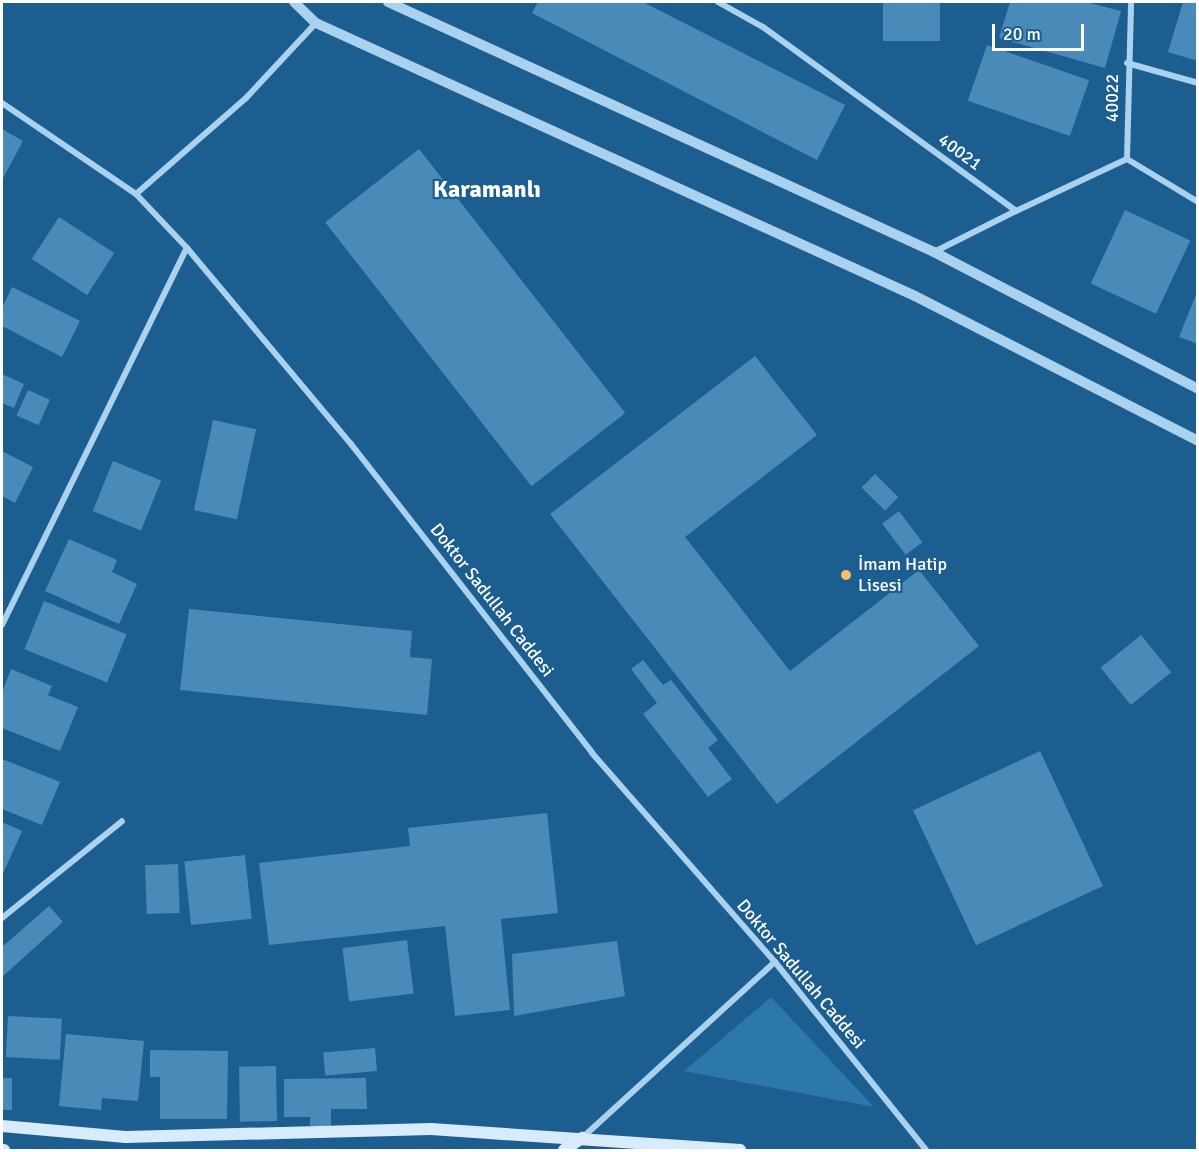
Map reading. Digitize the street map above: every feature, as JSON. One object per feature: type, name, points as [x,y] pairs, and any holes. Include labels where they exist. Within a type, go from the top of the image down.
[{"type":"main road","points":[[2,1126],[126,1137],[431,1129],[740,1150]]},
{"type":"main road","points":[[564,1150],[582,1138]]},
{"type":"street","points":[[294,2],[316,22],[915,296],[1197,441]]},
{"type":"street","points":[[388,2],[934,252],[1197,389]]},
{"type":"street","name":"40021","points":[[718,2],[763,27],[1016,210]]},
{"type":"street","name":"40022","points":[[1127,159],[1127,63],[1131,2]]},
{"type":"street","points":[[136,194],[246,98],[316,22]]},
{"type":"street","points":[[1127,63],[1197,83]]},
{"type":"street","name":"Doktor Sadullah Caddesi","points":[[2,103],[136,194],[187,248],[351,444],[592,753],[775,962],[926,1150]]},
{"type":"street","points":[[934,252],[1016,210],[1127,159],[1197,202]]},
{"type":"street","points":[[2,625],[187,248]]},
{"type":"street","points":[[2,918],[122,821]]},
{"type":"street","points":[[582,1138],[775,962]]},
{"type":"shaded area","points":[[771,997],[874,1107],[684,1071]]},
{"type":"building","points":[[538,2],[643,2],[845,105],[817,160],[532,13]]},
{"type":"building","points":[[883,2],[940,2],[940,41],[883,41]]},
{"type":"building","points":[[1010,2],[1086,2],[1121,11],[1105,68],[999,38]]},
{"type":"building","points":[[1183,2],[1198,2],[1198,61],[1168,52]]},
{"type":"building","points":[[987,45],[1089,80],[1070,136],[968,101]]},
{"type":"building","points":[[2,129],[23,141],[2,180]]},
{"type":"building","points":[[419,149],[625,413],[531,486],[325,222]]},
{"type":"building","points":[[1125,210],[1190,240],[1156,314],[1091,283]]},
{"type":"building","points":[[59,217],[114,253],[87,295],[32,259]]},
{"type":"building","points":[[12,287],[80,321],[62,357],[2,326],[2,308]]},
{"type":"building","points":[[1198,292],[1198,344],[1179,337]]},
{"type":"building","points":[[755,356],[817,435],[685,537],[790,671],[919,570],[979,646],[777,804],[550,514]]},
{"type":"building","points":[[2,374],[24,384],[14,408],[2,403]]},
{"type":"building","points":[[28,390],[50,400],[39,425],[17,416]]},
{"type":"building","points":[[213,420],[256,429],[237,519],[194,510]]},
{"type":"building","points":[[2,451],[33,467],[15,503],[2,496]]},
{"type":"building","points":[[113,461],[161,480],[141,531],[93,511]]},
{"type":"building","points":[[875,474],[898,497],[885,511],[862,487]]},
{"type":"building","points":[[899,511],[922,542],[906,555],[882,524]]},
{"type":"building","points":[[69,539],[117,560],[112,572],[137,584],[119,624],[45,591]]},
{"type":"building","points":[[44,601],[127,634],[107,683],[25,649]]},
{"type":"building","points":[[189,609],[412,631],[410,657],[432,659],[427,715],[180,690]]},
{"type":"building","points":[[1141,635],[1171,672],[1131,705],[1101,668]]},
{"type":"building","points":[[643,660],[663,685],[671,680],[718,740],[708,748],[732,779],[708,797],[643,714],[657,703],[631,669]]},
{"type":"building","points":[[11,669],[52,686],[48,695],[78,707],[60,751],[2,728],[2,693]]},
{"type":"building","points":[[1040,751],[1103,886],[976,945],[913,810]]},
{"type":"building","points":[[2,759],[60,782],[42,825],[2,809]]},
{"type":"building","points":[[547,813],[558,913],[501,919],[510,1010],[455,1016],[445,926],[269,945],[259,863],[410,846],[408,828]]},
{"type":"building","points":[[2,822],[22,831],[2,876]]},
{"type":"building","points":[[245,855],[252,919],[191,925],[184,861]]},
{"type":"building","points":[[178,864],[180,913],[147,914],[145,865]]},
{"type":"building","points":[[49,906],[63,922],[2,977],[2,947]]},
{"type":"building","points":[[407,940],[414,994],[349,1002],[342,948]]},
{"type":"building","points":[[617,941],[625,996],[514,1016],[512,954]]},
{"type":"building","points":[[8,1016],[62,1019],[60,1060],[6,1057]]},
{"type":"building","points":[[66,1034],[144,1041],[138,1101],[102,1098],[101,1110],[59,1106]]},
{"type":"building","points":[[375,1048],[377,1071],[325,1075],[323,1053]]},
{"type":"building","points":[[150,1050],[228,1051],[227,1119],[160,1119],[160,1077],[150,1077]]},
{"type":"building","points":[[276,1066],[277,1121],[240,1122],[239,1067]]},
{"type":"building","points":[[2,1078],[12,1078],[12,1110],[2,1110]]},
{"type":"building","points":[[366,1078],[367,1109],[331,1109],[331,1126],[310,1126],[310,1117],[284,1117],[284,1079]]},
{"type":"place","name":"İmam Hatip Lisesi","points":[[846,575]]},
{"type":"district","name":"Karamanlı","points":[[487,190]]}]
